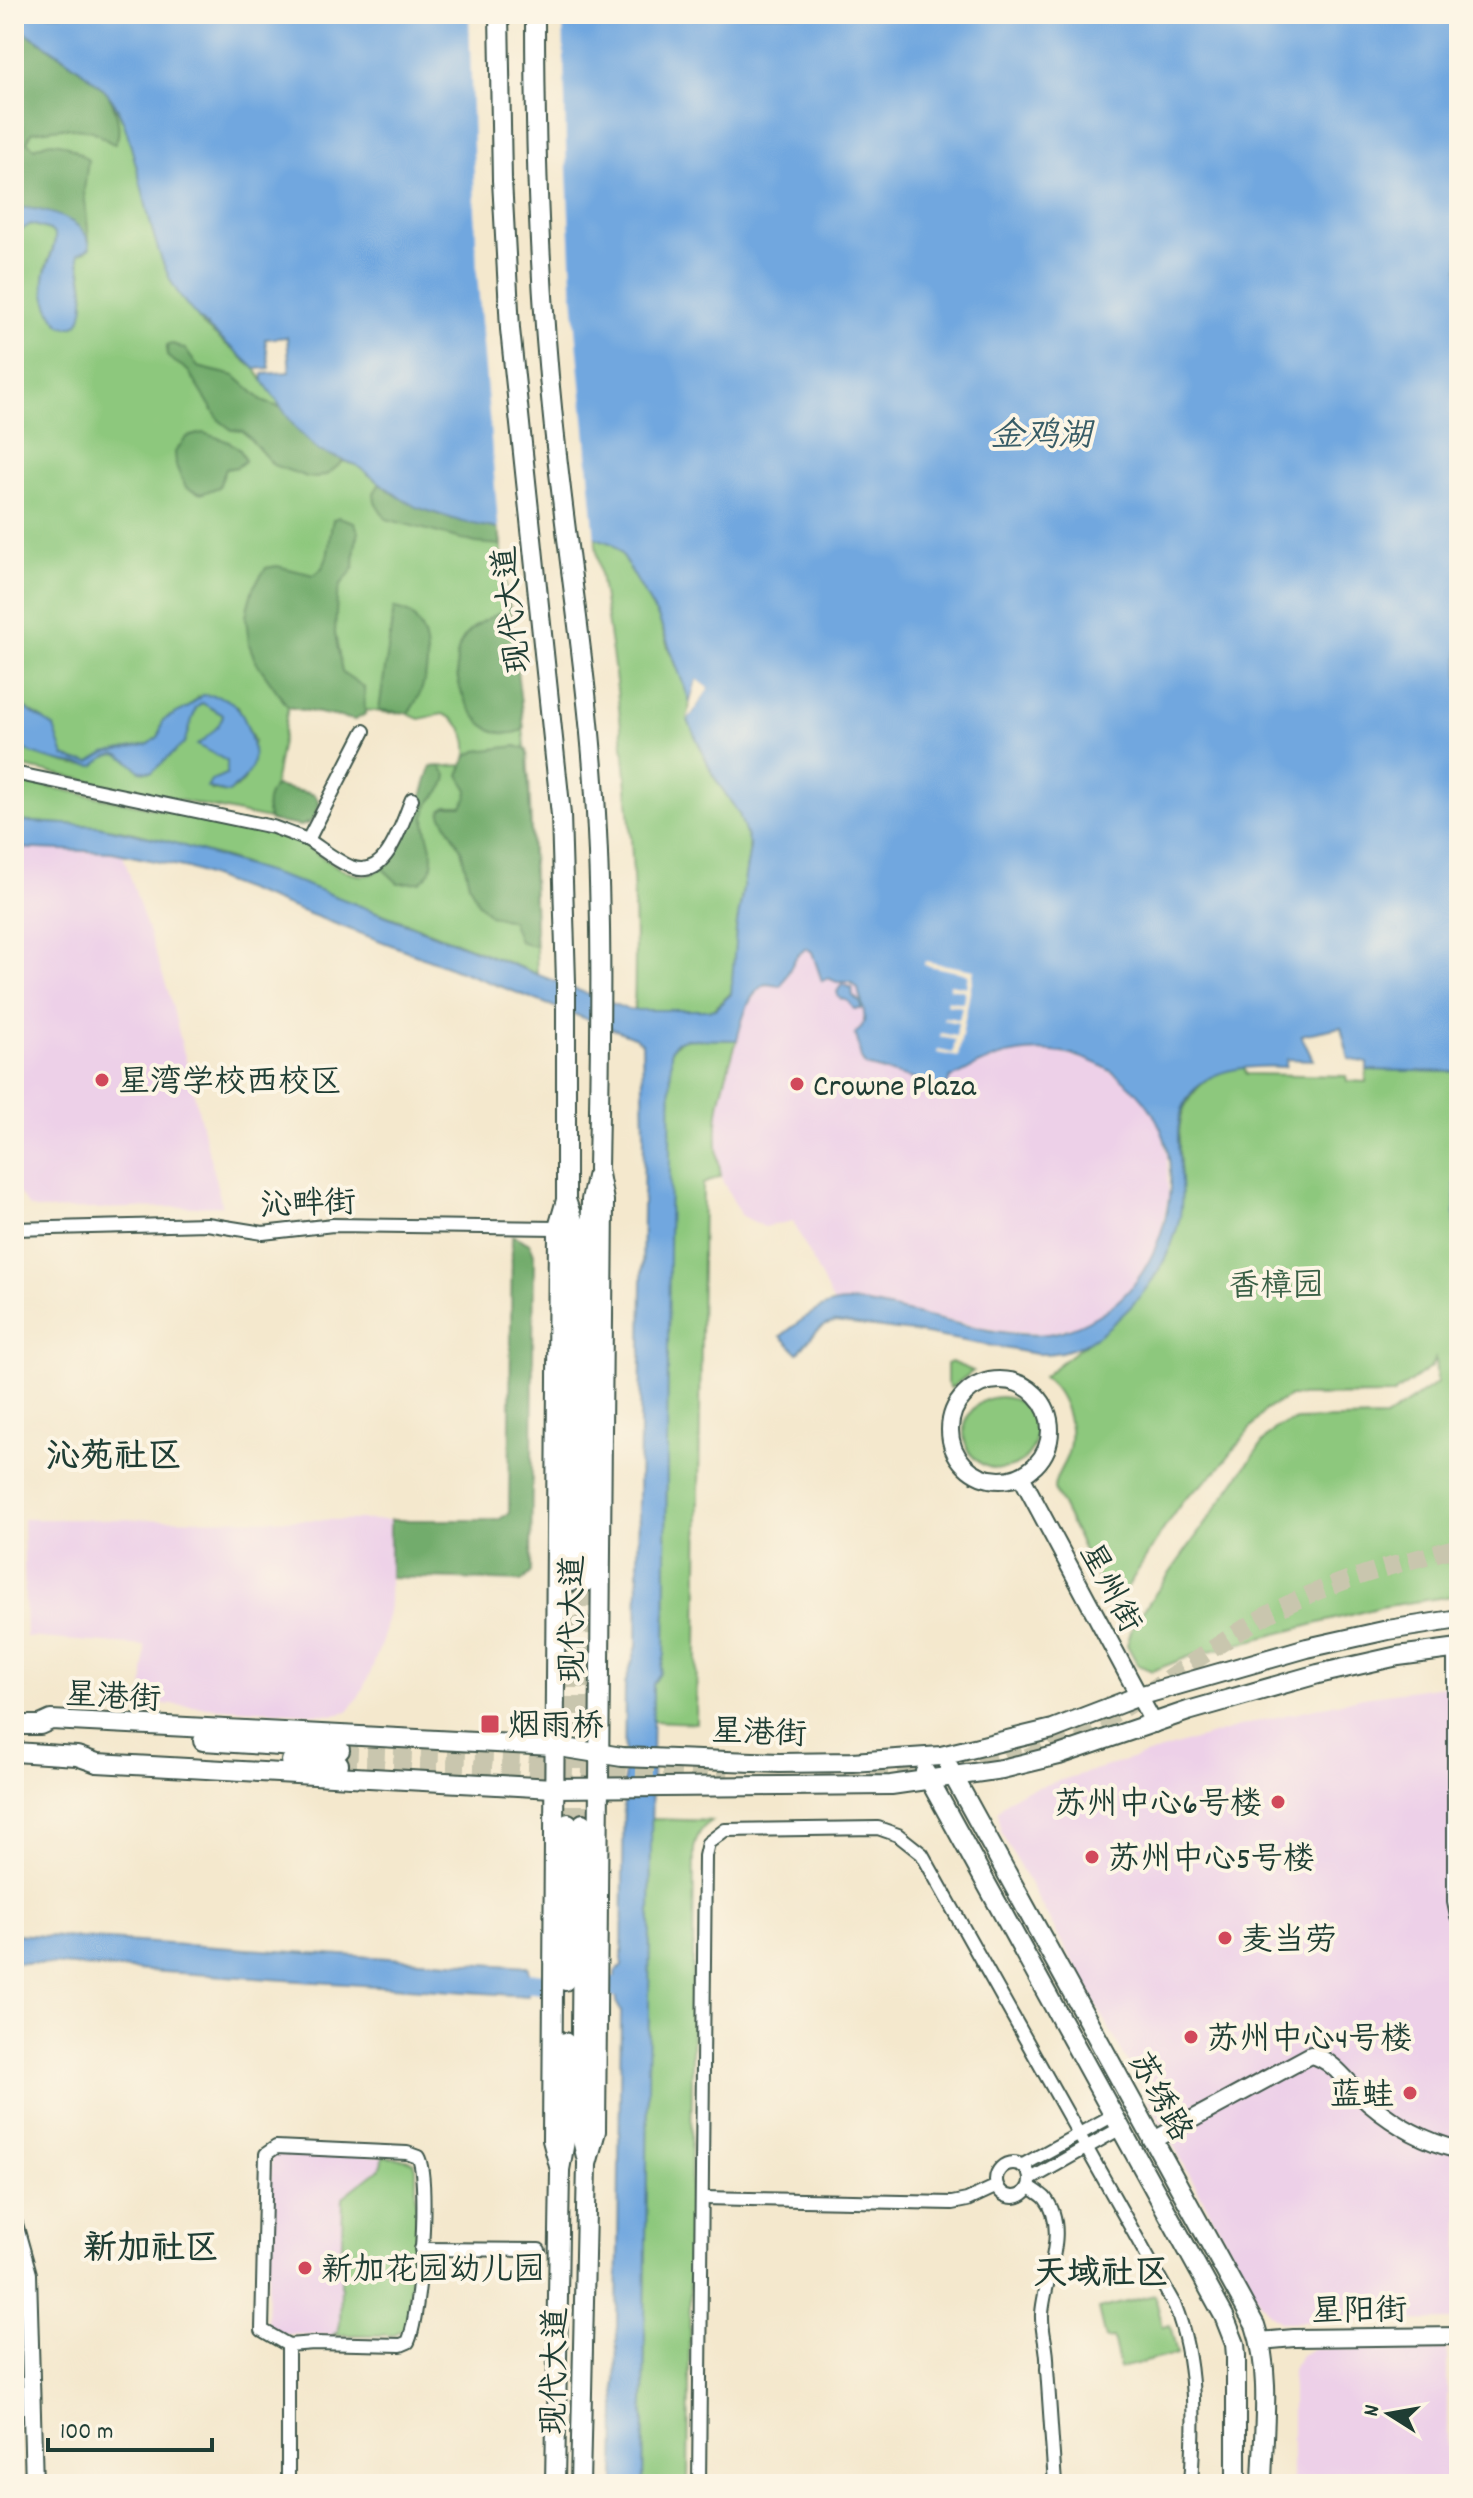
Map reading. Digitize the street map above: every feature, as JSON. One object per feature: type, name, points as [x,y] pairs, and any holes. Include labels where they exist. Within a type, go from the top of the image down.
[{"type":"main road","name":"现代大道","points":[[499,14],[502,180],[510,329],[561,815],[566,982],[566,1200],[558,1228],[553,1746],[552,2140],[560,2170]]},
{"type":"main road","name":"现代大道","points":[[535,14],[537,179],[545,326],[552,416],[596,812],[601,996],[598,1169],[604,1201],[601,1754],[596,2131],[587,2164]]},
{"type":"main road","name":"现代大道","points":[[566,1200],[575,1226],[578,1582],[591,1200],[598,1169]]},
{"type":"main road","name":"星港街","points":[[14,1725],[40,1725],[51,1720],[553,1746],[622,1757],[793,1763],[920,1758],[941,1756],[1053,1729],[1139,1696],[1307,1648],[1388,1630],[1459,1619]]},
{"type":"main road","name":"星港街","points":[[14,1752],[77,1756],[97,1763],[553,1788],[852,1786],[954,1777],[1059,1755],[1188,1711],[1345,1667],[1458,1648]]},
{"type":"main road","name":"星港街","points":[[40,1725],[51,1731],[340,1757],[97,1751],[77,1756]]},
{"type":"main road","name":"苏绣路","points":[[941,1756],[1247,2309],[1260,2341],[1263,2372],[1262,2484]]},
{"type":"main road","name":"苏绣路","points":[[920,1758],[928,1780],[1224,2316],[1235,2344],[1236,2484]]},
{"type":"main road","name":"现代大道","points":[[555,2484],[560,2170],[565,2141],[575,1823],[580,2131],[587,2164],[580,2484]]},
{"type":"street","points":[[308,840],[364,731]]},
{"type":"street","points":[[14,773],[273,827],[308,840],[352,867],[368,869],[375,867],[389,850],[412,799]]},
{"type":"street","name":"沁畔街","points":[[14,1229],[207,1224],[263,1233],[333,1225],[558,1228]]},
{"type":"street","points":[[1005,1381],[1019,1385],[1031,1392],[1047,1415],[1049,1429],[1042,1457],[1021,1476],[1003,1481],[985,1479],[969,1470],[957,1456],[950,1439],[951,1421],[961,1399],[981,1384],[1005,1381]]},
{"type":"street","name":"星州街","points":[[1021,1476],[1154,1724]]},
{"type":"street","points":[[1458,1648],[1456,1902],[1459,1916]]},
{"type":"street","points":[[699,2484],[705,1856],[708,1843],[725,1830],[878,1828],[898,1835],[922,1854],[1175,2306],[1191,2363],[1191,2484]]},
{"type":"street","points":[[1152,2141],[1311,2055],[1329,2063],[1357,2093],[1390,2119],[1427,2139],[1459,2150]]},
{"type":"street","points":[[1116,2122],[1085,2148],[1030,2183],[1023,2195],[1013,2197],[1003,2194],[997,2186],[997,2175],[1003,2166],[1013,2163],[1023,2165],[1077,2135],[1116,2122]]},
{"type":"street","points":[[276,2147],[407,2153],[418,2157],[422,2189],[421,2249],[414,2321],[408,2342],[401,2345],[288,2345],[262,2330],[266,2154],[276,2147]]},
{"type":"street","points":[[1023,2165],[1030,2183],[1045,2198],[1055,2224],[1042,2313],[1048,2356],[1055,2484]]},
{"type":"street","points":[[703,2198],[952,2203],[967,2200],[997,2186]]},
{"type":"street","points":[[14,2224],[28,2274],[34,2484]]},
{"type":"street","points":[[421,2249],[539,2250]]},
{"type":"street","name":"星阳街","points":[[1260,2341],[1459,2336]]},
{"type":"street","points":[[288,2345],[288,2484]]},
{"type":"shaded area","name":"星湾学校西校区","points":[[14,848],[84,849],[123,855],[170,997],[222,1206],[39,1210],[29,1207],[18,1191],[14,1162]]},
{"type":"shaded area","points":[[806,948],[812,952],[822,980],[843,981],[858,988],[860,1000],[865,1005],[865,1020],[856,1034],[861,1062],[868,1067],[942,1087],[947,1086],[950,1078],[994,1057],[1013,1052],[1053,1052],[1092,1061],[1131,1085],[1147,1103],[1161,1129],[1167,1155],[1168,1197],[1158,1243],[1137,1283],[1126,1294],[1078,1325],[1045,1334],[1003,1331],[871,1305],[834,1304],[793,1221],[764,1227],[741,1215],[723,1182],[716,1152],[715,1125],[719,1101],[745,1012],[755,992],[766,984],[781,986],[796,957]]},
{"type":"shaded area","points":[[23,1519],[390,1520],[389,1605],[383,1638],[370,1674],[347,1712],[335,1715],[143,1703],[145,1646],[26,1637]]},
{"type":"shaded area","points":[[1459,1684],[1459,2320],[1281,2322],[1258,2299],[1001,1832],[998,1811],[1021,1792],[1259,1721],[1363,1697]]},
{"type":"shaded area","name":"新加花园幼儿园","points":[[280,2152],[383,2157],[380,2168],[343,2198],[341,2324],[333,2335],[283,2334],[267,2326],[271,2160]]},
{"type":"shaded area","points":[[1313,2349],[1447,2350],[1447,2484],[1292,2484],[1292,2369],[1301,2355]]},
{"type":"green space","points":[[14,26],[109,94],[126,127],[158,246],[170,277],[203,325],[255,369],[297,430],[330,457],[356,465],[385,487],[463,522],[499,529],[529,778],[537,974],[410,924],[229,859],[135,833],[97,826],[14,821],[14,780],[267,831],[298,842],[349,873],[370,875],[390,859],[420,802],[431,767],[465,765],[467,749],[457,722],[443,714],[419,719],[403,712],[367,710],[355,720],[288,707],[274,786],[309,793],[318,799],[309,824],[301,826],[14,765],[14,672],[16,741],[38,754],[59,761],[85,765],[116,754],[126,758],[140,771],[152,772],[184,743],[196,708],[202,703],[223,715],[223,720],[201,746],[227,761],[228,774],[216,778],[211,790],[227,793],[245,779],[254,741],[238,706],[214,696],[198,697],[189,707],[163,720],[159,736],[149,744],[105,753],[90,762],[77,761],[64,756],[49,726],[22,703],[14,234],[31,224],[50,230],[55,235],[45,272],[46,298],[59,322],[66,326],[74,326],[83,309],[84,291],[78,254],[86,251],[14,207]]},
{"type":"green space","points":[[14,26],[94,80],[104,89],[114,107],[118,120],[115,144],[92,131],[70,128],[32,132],[27,142],[35,148],[57,142],[76,150],[88,160],[84,191],[89,239],[74,225],[55,216],[14,207]]},
{"type":"green space","points":[[167,345],[185,349],[198,367],[235,376],[264,402],[285,409],[296,426],[318,448],[345,460],[328,474],[317,478],[273,465],[243,431],[232,430],[219,420],[189,372],[167,356]]},
{"type":"green space","points":[[203,433],[235,446],[245,461],[237,467],[226,469],[219,487],[201,494],[186,488],[176,466],[175,452],[187,437]]},
{"type":"green space","points":[[380,483],[421,508],[452,519],[499,529],[501,545],[476,543],[386,519],[375,502],[374,493]]},
{"type":"green space","points":[[338,517],[354,522],[359,532],[354,568],[340,586],[337,596],[335,633],[342,672],[364,687],[365,714],[355,720],[288,707],[255,660],[249,644],[246,617],[253,588],[266,568],[277,566],[314,575],[320,570],[327,558],[333,520]]},
{"type":"green space","points":[[595,537],[613,544],[621,553],[659,619],[688,691],[688,720],[713,775],[739,814],[749,840],[736,929],[733,991],[713,1010],[634,1010],[635,928],[628,805],[616,682]]},
{"type":"green space","points":[[509,603],[524,729],[515,733],[497,732],[475,716],[462,693],[456,667],[459,649],[468,633],[502,612]]},
{"type":"green space","points":[[394,608],[412,616],[420,626],[427,651],[425,678],[408,713],[379,710]]},
{"type":"green space","points":[[516,746],[527,750],[535,931],[533,946],[519,941],[511,920],[490,915],[478,903],[469,884],[461,849],[441,814],[447,806],[462,806],[467,798],[468,790],[459,775],[467,756],[477,751]]},
{"type":"green space","points":[[440,766],[447,775],[446,781],[428,805],[425,818],[433,860],[431,868],[420,882],[398,883],[382,868],[420,803],[431,767]]},
{"type":"green space","points":[[274,786],[315,795],[320,804],[313,820],[301,826],[270,821],[267,803]]},
{"type":"green space","points":[[684,1039],[737,1040],[722,1091],[717,1123],[721,1176],[703,1184],[696,1723],[652,1721],[653,1684],[660,1673],[665,1654],[670,1057],[673,1046]]},
{"type":"green space","name":"香樟园","points":[[1244,1067],[1246,1074],[1346,1076],[1347,1081],[1366,1082],[1367,1070],[1455,1072],[1455,1244],[1459,1244],[1459,1595],[1381,1607],[1188,1657],[1152,1671],[1138,1665],[1127,1645],[1133,1625],[1266,1438],[1276,1428],[1296,1420],[1385,1418],[1437,1383],[1435,1359],[1431,1367],[1392,1395],[1290,1396],[1266,1409],[1216,1472],[1183,1501],[1113,1610],[1054,1489],[1068,1453],[1069,1421],[1057,1392],[1043,1377],[1126,1310],[1154,1278],[1168,1252],[1179,1216],[1179,1129],[1187,1102],[1212,1077]]},
{"type":"green space","points":[[512,1235],[530,1244],[534,1254],[531,1572],[522,1581],[390,1577],[390,1520],[498,1520],[509,1513]]},
{"type":"green space","points":[[951,1362],[973,1371],[951,1388],[947,1383],[947,1364]]},
{"type":"green space","points":[[1000,1397],[1020,1403],[1030,1413],[1036,1433],[1030,1453],[1020,1463],[1000,1469],[980,1463],[970,1453],[964,1433],[970,1413],[980,1403]]},
{"type":"green space","points":[[651,1819],[712,1821],[700,1833],[694,1849],[688,2484],[643,2484]]},
{"type":"green space","points":[[383,2157],[407,2159],[414,2162],[416,2168],[416,2234],[406,2327],[393,2335],[333,2335],[340,2324],[343,2197],[380,2168]]},
{"type":"green space","points":[[1155,2295],[1163,2327],[1170,2325],[1177,2354],[1120,2368],[1113,2338],[1105,2339],[1098,2309]]},
{"type":"water","name":"金鸡湖","points":[[14,14],[1459,14],[1459,1244],[1455,1244],[1455,1072],[1367,1070],[1367,1063],[1349,1059],[1341,1027],[1301,1035],[1313,1060],[1287,1059],[1285,1067],[1226,1071],[1196,1087],[1186,1101],[1180,1119],[1181,1207],[1165,1259],[1139,1297],[1118,1319],[1081,1346],[1036,1354],[920,1333],[835,1322],[819,1330],[798,1353],[781,1336],[818,1310],[839,1303],[870,1304],[970,1326],[1031,1335],[1064,1330],[1098,1315],[1130,1289],[1144,1270],[1164,1224],[1170,1175],[1168,1151],[1161,1129],[1153,1113],[1131,1086],[1103,1067],[1070,1055],[1033,1051],[1005,1055],[950,1078],[947,1086],[942,1087],[866,1066],[861,1059],[855,1034],[864,1017],[858,988],[850,982],[828,978],[822,981],[812,952],[806,948],[796,957],[781,986],[766,984],[754,994],[737,1040],[684,1039],[676,1042],[671,1050],[665,1654],[660,1673],[653,1684],[643,2484],[615,2484],[621,2011],[616,2002],[615,1972],[622,1966],[625,1684],[637,1646],[644,1134],[642,1043],[634,1037],[188,868],[112,852],[14,848],[14,821],[97,826],[168,841],[301,883],[629,1010],[715,1009],[731,994],[736,930],[750,847],[739,814],[713,775],[688,720],[708,688],[697,680],[690,702],[659,619],[621,553],[613,544],[591,536],[499,529],[463,522],[416,507],[356,465],[319,451],[297,430],[263,381],[263,374],[290,372],[287,337],[265,339],[270,368],[255,369],[187,305],[163,262],[127,132],[111,98],[80,70],[14,26]]},
{"type":"water","points":[[14,207],[60,216],[81,229],[87,237],[90,248],[78,254],[84,307],[75,326],[59,324],[45,294],[45,275],[55,235],[50,230],[31,224],[14,234]]},
{"type":"water","points":[[14,333],[23,707],[54,727],[64,756],[90,762],[105,753],[149,744],[159,736],[163,720],[189,707],[202,695],[226,699],[237,707],[245,720],[254,758],[249,773],[227,793],[207,787],[211,780],[227,774],[227,761],[197,745],[216,728],[223,715],[202,703],[196,708],[184,743],[152,772],[140,771],[128,760],[113,754],[94,766],[52,759],[30,752],[15,741]]},
{"type":"water","points":[[842,984],[852,988],[861,1009],[854,1009],[848,1001],[839,998],[837,992]]},
{"type":"water","points":[[14,1934],[528,1967],[528,1996],[14,1962]]},
{"type":"pier","points":[[469,14],[563,14],[572,284],[595,541],[499,533],[477,273]]},
{"type":"pier","points":[[697,679],[709,688],[688,720],[689,711],[703,689],[699,686],[694,703],[690,706]]},
{"type":"pier","points":[[925,961],[974,970],[958,1057],[937,1053],[938,1050],[953,1053],[955,1040],[940,1037],[941,1033],[956,1036],[958,1023],[943,1020],[944,1017],[959,1019],[962,1007],[946,1004],[947,1000],[963,1003],[965,991],[949,988],[950,984],[966,987],[968,974],[924,965]]},
{"type":"waterway","points":[[528,1983],[559,1984]]},
{"type":"waterway","points":[[590,1986],[616,1987]]},
{"type":"tunnel","points":[[1027,1758],[1088,1729],[1258,1620],[1305,1596],[1356,1577],[1459,1547]]},
{"type":"tunnel","points":[[568,1823],[571,1582]]},
{"type":"tunnel","points":[[583,1823],[586,1582]]},
{"type":"tunnel","points":[[816,1770],[873,1771],[930,1767],[986,1758],[1039,1740]]},
{"type":"tunnel","points":[[340,1750],[607,1761]]},
{"type":"tunnel","points":[[339,1764],[728,1779]]},
{"type":"place","name":"星湾学校西校区","points":[[102,1080]]},
{"type":"place","name":"Crowne Plaza","points":[[797,1084]]},
{"type":"place","name":"烟雨桥","points":[[490,1724]]},
{"type":"place","name":"苏州中心6号楼","points":[[1278,1802]]},
{"type":"place","name":"苏州中心5号楼","points":[[1092,1857]]},
{"type":"place","name":"麦当劳","points":[[1225,1938]]},
{"type":"place","name":"苏州中心4号楼","points":[[1191,2037]]},
{"type":"place","name":"蓝蛙","points":[[1410,2093]]},
{"type":"place","name":"新加花园幼儿园","points":[[305,2268]]},
{"type":"district","name":"沁苑社区","points":[[114,1454]]},
{"type":"district","name":"新加社区","points":[[151,2246]]},
{"type":"district","name":"天域社区","points":[[1101,2271]]}]
